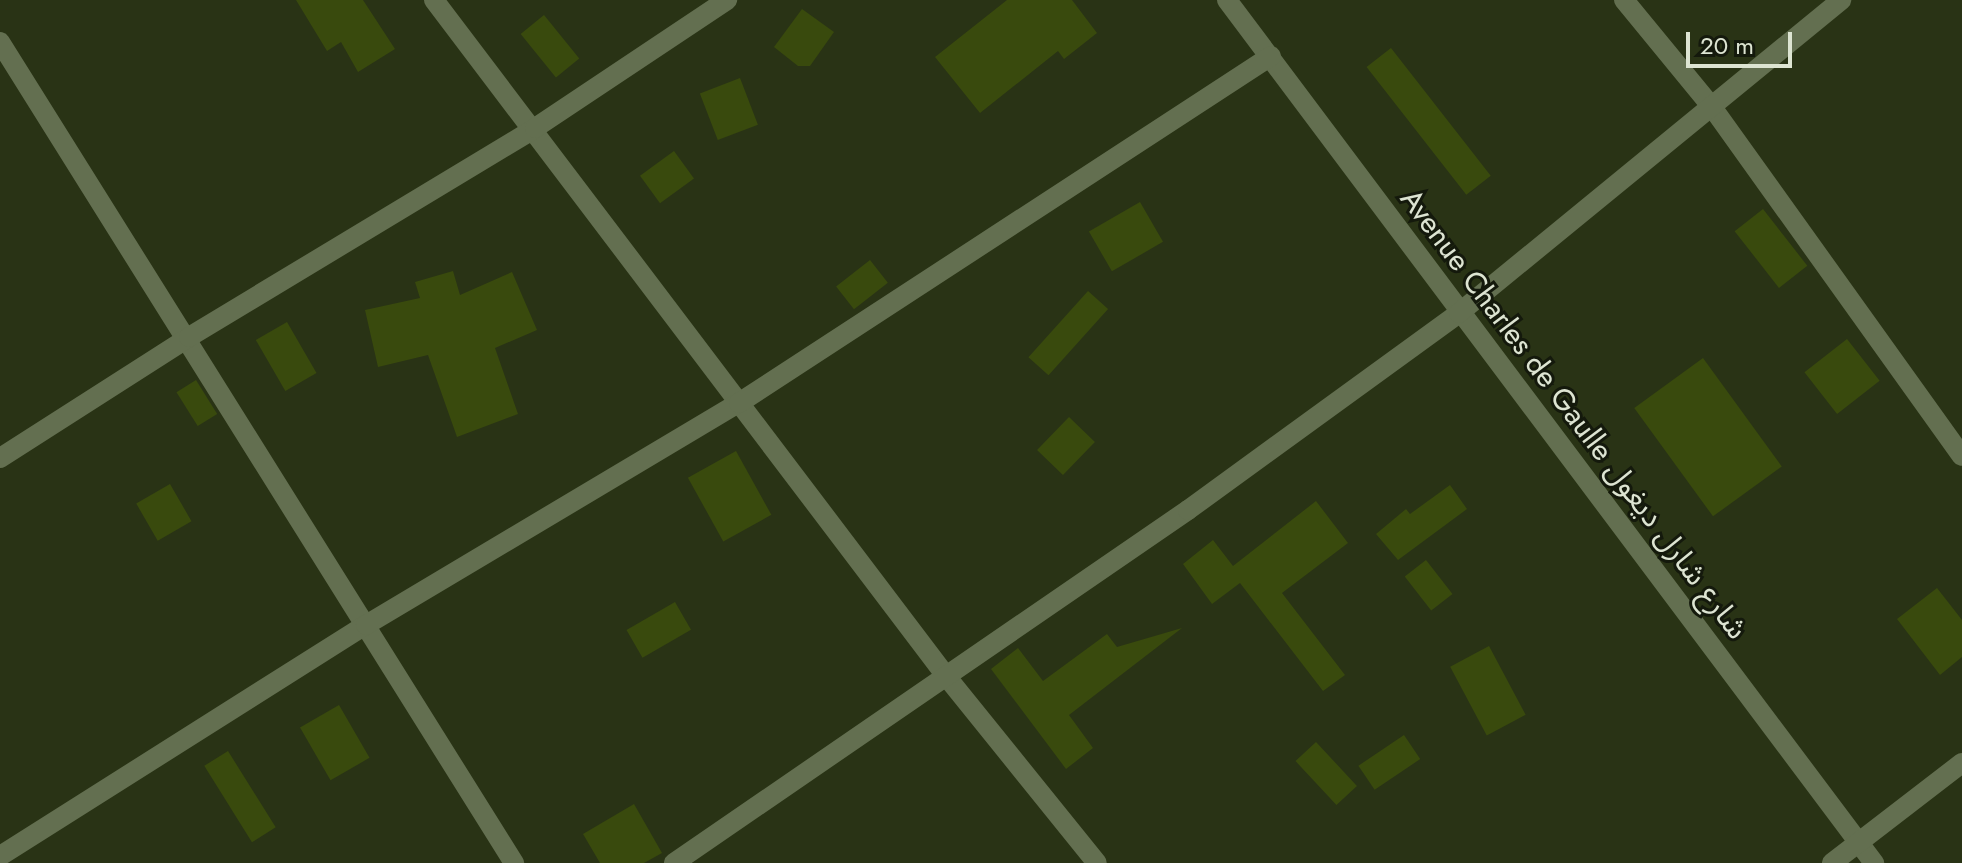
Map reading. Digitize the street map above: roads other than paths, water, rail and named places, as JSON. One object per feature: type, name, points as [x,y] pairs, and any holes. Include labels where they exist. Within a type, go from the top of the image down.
[{"type":"street","points":[[434,0],[535,128],[946,676],[1097,863]]},
{"type":"street","points":[[0,458],[189,337],[535,128],[727,0]]},
{"type":"street","name":"Avenue Charles de Gaulle شارع شارل ديغول","points":[[1227,0],[1874,863]]},
{"type":"street","points":[[1624,0],[1712,107],[1962,456]]},
{"type":"street","points":[[674,863],[1188,510],[1459,313],[1841,0]]},
{"type":"street","points":[[0,42],[189,337],[514,863]]},
{"type":"street","points":[[0,856],[366,625],[739,403],[1271,56]]},
{"type":"street","points":[[1832,863],[1860,845],[1962,763]]}]
